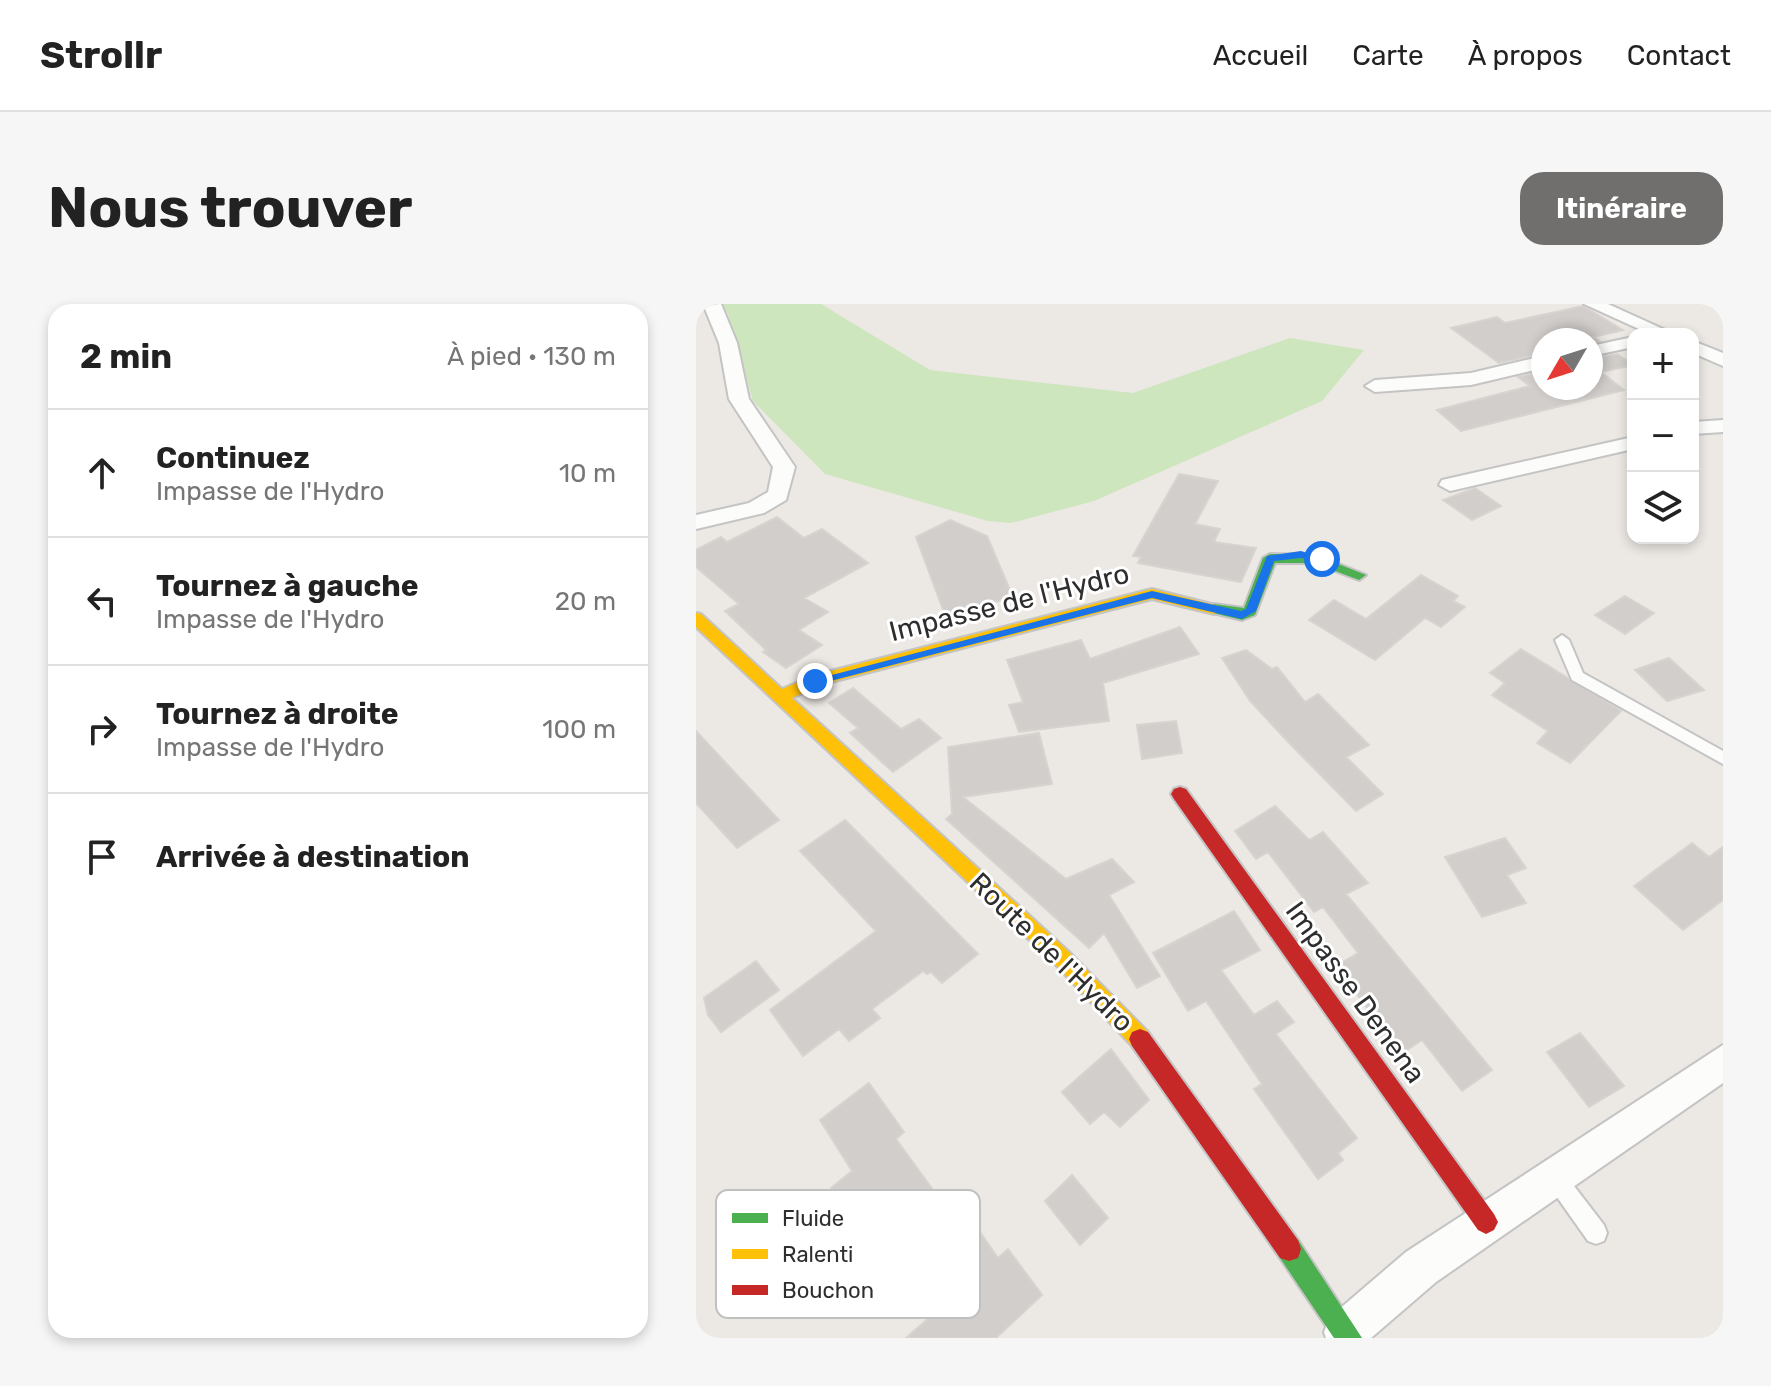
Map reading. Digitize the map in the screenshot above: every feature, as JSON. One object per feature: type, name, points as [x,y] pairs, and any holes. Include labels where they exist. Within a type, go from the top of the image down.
[{"type":"street","points":[[696,522],[756,508],[778,495],[784,467],[739,399],[728,343],[712,304]]},
{"type":"street","points":[[1593,304],[1651,328]]},
{"type":"street","points":[[1603,348],[1627,343]]},
{"type":"street","points":[[1699,349],[1723,360]]},
{"type":"street","points":[[1375,386],[1471,379],[1531,365]]},
{"type":"street","points":[[1699,428],[1723,426]]},
{"type":"street","points":[[1450,485],[1627,444]]},
{"type":"street","name":"Impasse de l'Hydro","points":[[779,697],[815,681],[1152,594],[1242,615],[1250,611],[1270,558],[1301,555],[1322,559],[1359,575]]},
{"type":"street","name":"Route de l'Hydro","points":[[696,618],[1061,957],[1142,1041],[1215,1140],[1347,1335]]},
{"type":"street","name":"Impasse Denena","points":[[1180,794],[1486,1222]]},
{"type":"street","points":[[1347,1335],[1421,1267],[1723,1062]]},
{"type":"lane","points":[[1562,640],[1577,676],[1723,758]]},
{"type":"lane","points":[[1554,1176],[1596,1233]]},
{"type":"green space","points":[[720,304],[821,304],[930,370],[1133,393],[1290,338],[1364,350],[1322,401],[1094,501],[1011,523],[988,521],[825,474],[753,401],[728,314]]},
{"type":"building","points":[[1583,306],[1623,330],[1603,335],[1603,328],[1531,328],[1531,356],[1499,363],[1451,328],[1497,317],[1505,323]]},
{"type":"building","points":[[1617,354],[1627,361],[1627,366],[1603,372],[1603,357]]},
{"type":"building","points":[[1531,374],[1531,400],[1584,400],[1461,431],[1437,410],[1530,386],[1518,377]]},
{"type":"building","points":[[1603,374],[1624,390],[1603,395]]},
{"type":"building","points":[[1179,474],[1218,481],[1195,524],[1220,529],[1214,542],[1256,548],[1241,582],[1138,563],[1141,557],[1133,556]]},
{"type":"building","points":[[1475,488],[1501,506],[1472,520],[1443,500]]},
{"type":"building","points":[[777,517],[804,538],[822,529],[868,563],[804,598],[828,612],[799,630],[822,645],[786,668],[763,652],[766,650],[725,611],[739,604],[696,567],[696,550],[721,537],[727,542]]},
{"type":"building","points":[[950,520],[987,536],[1013,597],[945,615],[916,537]]},
{"type":"building","points":[[1421,575],[1458,596],[1453,601],[1465,607],[1441,627],[1425,618],[1375,660],[1309,620],[1334,600],[1366,619]]},
{"type":"building","points":[[1625,596],[1654,613],[1625,634],[1595,615]]},
{"type":"building","points":[[1180,627],[1199,654],[1103,683],[1109,721],[1019,732],[1009,705],[1023,702],[1007,660],[1081,640],[1090,659]]},
{"type":"building","points":[[1521,649],[1621,711],[1570,763],[1537,743],[1548,731],[1492,695],[1505,683],[1490,673]]},
{"type":"building","points":[[1246,650],[1272,669],[1277,667],[1305,702],[1318,694],[1369,745],[1346,757],[1383,794],[1356,811],[1292,746],[1250,701],[1222,658]]},
{"type":"building","points":[[1669,658],[1704,690],[1667,701],[1635,670]]},
{"type":"building","points":[[853,688],[901,729],[919,719],[941,738],[893,772],[850,733],[858,728],[829,703]]},
{"type":"building","points":[[1176,721],[1182,753],[1142,759],[1137,725]]},
{"type":"building","points":[[696,731],[779,820],[737,848],[696,803]]},
{"type":"building","points":[[1039,733],[1052,784],[963,797],[1066,879],[1112,859],[1134,882],[1109,895],[1160,976],[1137,988],[1104,933],[1089,948],[946,819],[952,814],[948,747]]},
{"type":"building","points":[[1275,806],[1309,840],[1323,832],[1368,883],[1346,894],[1492,1070],[1462,1091],[1422,1040],[1401,1054],[1336,966],[1358,953],[1323,907],[1314,912],[1268,852],[1256,859],[1235,831]]},
{"type":"building","points":[[845,820],[978,954],[942,983],[931,972],[927,974],[923,971],[872,1009],[880,1018],[849,1041],[839,1029],[803,1056],[770,1010],[876,931],[800,851]]},
{"type":"building","points":[[1505,838],[1526,868],[1507,875],[1526,903],[1482,917],[1445,857]]},
{"type":"building","points":[[1692,843],[1709,857],[1723,847],[1723,900],[1683,930],[1634,886]]},
{"type":"building","points":[[1234,911],[1260,950],[1221,970],[1254,1015],[1277,1001],[1294,1022],[1276,1034],[1357,1138],[1338,1153],[1343,1160],[1318,1179],[1254,1089],[1262,1084],[1206,1001],[1188,1011],[1153,953]]},
{"type":"building","points":[[756,961],[779,990],[721,1032],[708,1015],[704,998]]},
{"type":"building","points":[[1580,1033],[1624,1086],[1589,1107],[1547,1052]]},
{"type":"building","points":[[1111,1049],[1149,1100],[1120,1127],[1104,1112],[1090,1124],[1062,1092]]},
{"type":"building","points":[[869,1083],[904,1132],[896,1139],[933,1190],[832,1190],[852,1171],[820,1120]]},
{"type":"building","points":[[1072,1175],[1108,1218],[1080,1245],[1045,1201]]},
{"type":"building","points":[[980,1232],[998,1258],[1008,1249],[1042,1295],[996,1338],[906,1338],[929,1318],[980,1318]]},
{"type":"traffic: fast","points":[[1214,609],[1242,615],[1250,611],[1270,558],[1316,559],[1359,575]]},
{"type":"traffic: fast","points":[[1289,1249],[1349,1338]]},
{"type":"traffic: slow","points":[[779,697],[815,681],[1152,594],[1214,609]]},
{"type":"traffic: slow","points":[[696,618],[1061,957],[1140,1039]]},
{"type":"traffic: jam","points":[[1180,794],[1486,1222]]},
{"type":"traffic: jam","points":[[1140,1039],[1289,1249]]},
{"type":"route","points":[[815,681],[1152,594],[1242,615],[1250,611],[1270,558],[1301,555],[1322,559]]}]
